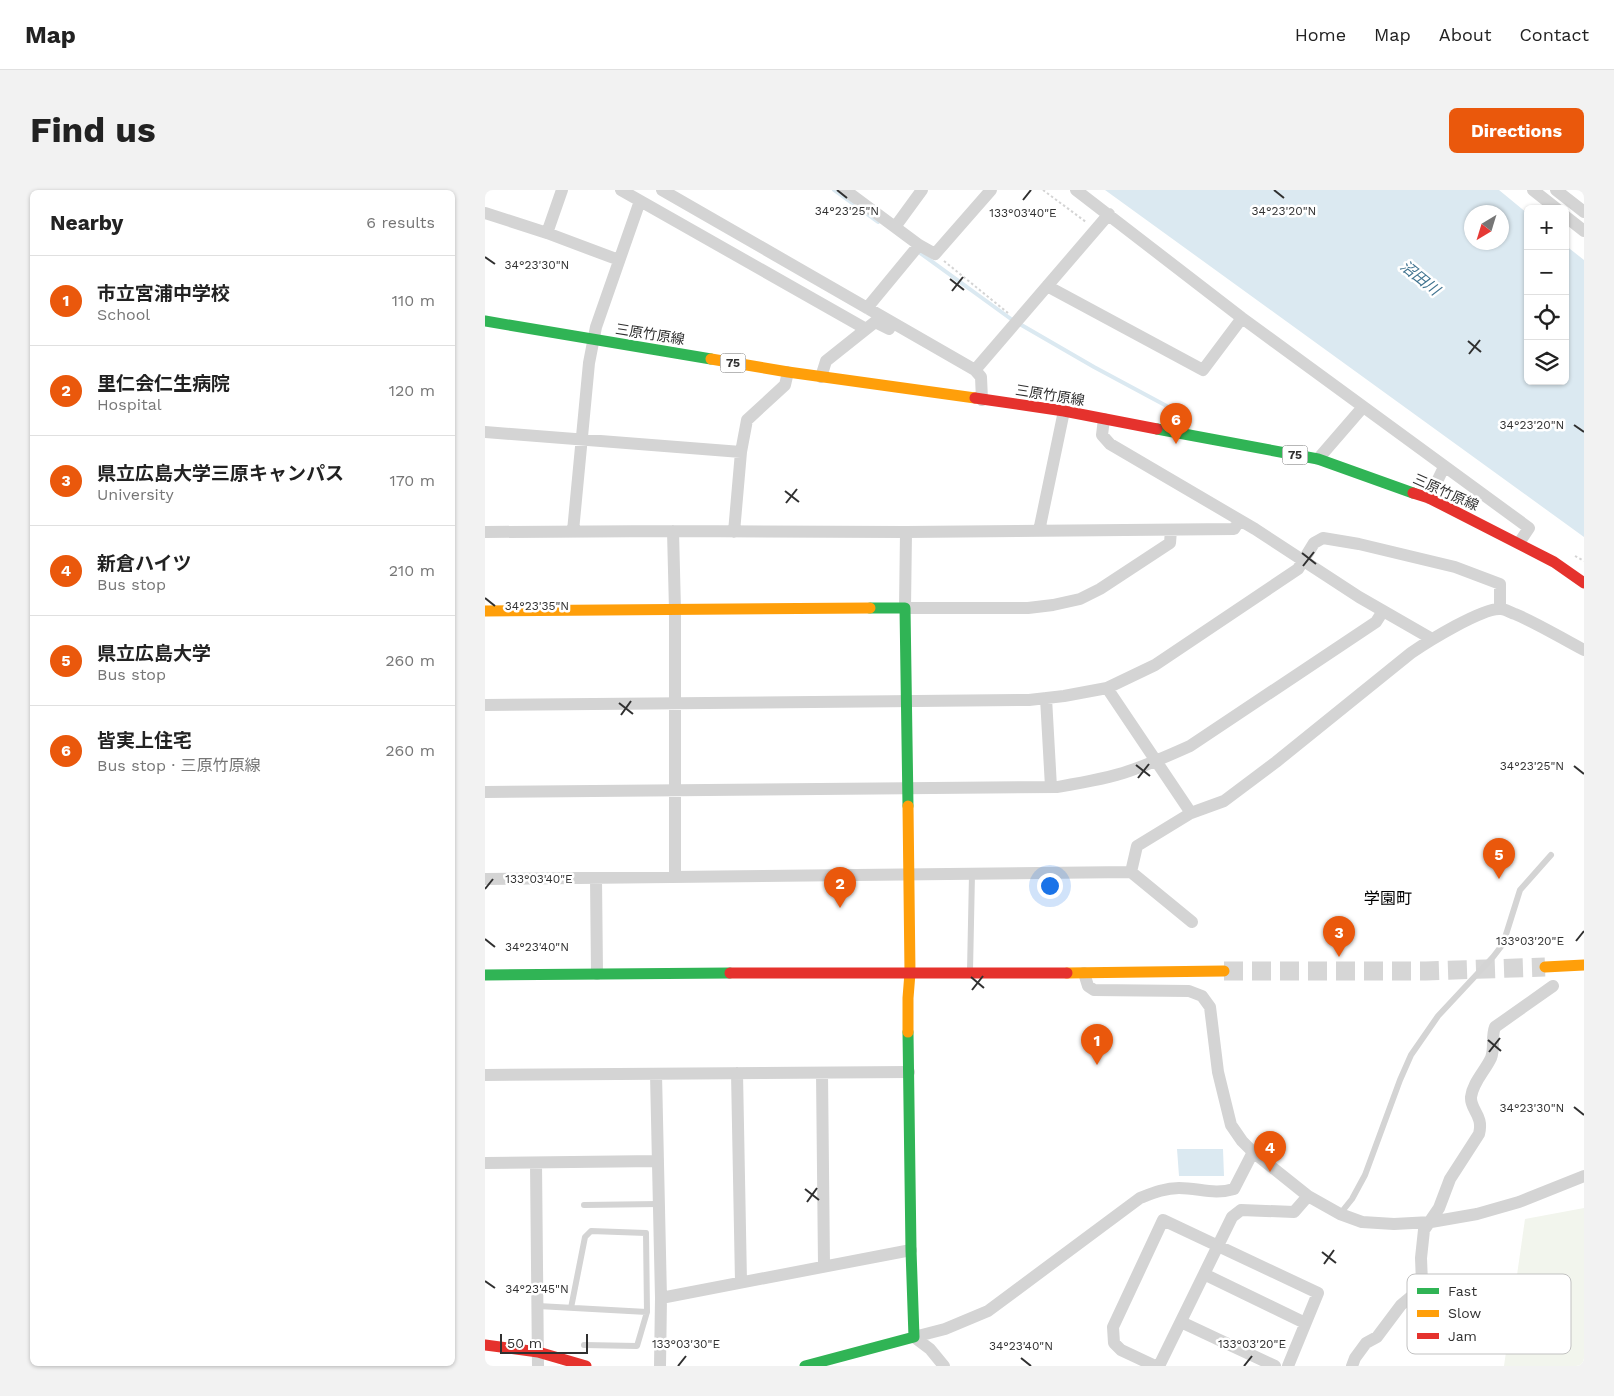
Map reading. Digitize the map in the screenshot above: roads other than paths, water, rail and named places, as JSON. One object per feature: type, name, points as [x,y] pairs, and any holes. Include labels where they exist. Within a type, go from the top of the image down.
[{"type":"street","points":[[547,233],[562,190]]},
{"type":"street","points":[[621,190],[870,325],[903,336],[908,331]]},
{"type":"street","points":[[845,190],[919,245],[935,254],[991,190]]},
{"type":"street","points":[[895,227],[922,190]]},
{"type":"street","points":[[1077,190],[1242,318],[1529,528],[1519,544]]},
{"type":"street","points":[[1533,190],[1552,205]]},
{"type":"street","points":[[1557,190],[1584,212]]},
{"type":"street","points":[[671,192],[975,370],[981,376],[982,400]]},
{"type":"street","points":[[573,531],[589,363],[596,327],[640,201]]},
{"type":"street","points":[[485,213],[547,233],[619,260]]},
{"type":"street","points":[[975,370],[1109,214]]},
{"type":"street","points":[[1569,219],[1584,231]]},
{"type":"street","points":[[867,308],[919,245]]},
{"type":"street","points":[[1047,286],[1203,370],[1242,318]]},
{"type":"street","name":"三原竹原線","points":[[485,321],[788,372],[1064,411],[1318,459],[1429,498],[1554,562],[1584,583]]},
{"type":"street","points":[[821,377],[826,361],[870,325]]},
{"type":"street","points":[[734,532],[741,452],[747,420],[785,385],[788,372]]},
{"type":"street","points":[[1318,459],[1363,407]]},
{"type":"street","points":[[1039,531],[1064,411]]},
{"type":"street","points":[[1104,419],[1102,435],[1110,444],[1432,639]]},
{"type":"street","points":[[485,432],[741,452]]},
{"type":"street","points":[[1429,498],[1444,466]]},
{"type":"street","points":[[485,532],[1171,530],[1234,529],[1239,521]]},
{"type":"street","points":[[485,611],[1028,608],[1053,606],[1080,599],[1100,589],[1170,543],[1171,530]]},
{"type":"street","points":[[673,531],[675,610],[675,877]]},
{"type":"street","points":[[906,532],[905,608],[910,973],[909,1072],[914,1337]]},
{"type":"street","points":[[485,704],[1029,700],[1107,688],[1155,665],[1298,569],[1314,543],[1323,538],[1359,544],[1455,567],[1501,584],[1500,609]]},
{"type":"street","points":[[1131,872],[1137,846],[1191,813],[1223,801],[1276,762],[1411,653],[1432,639],[1484,613],[1500,609],[1527,619],[1584,650]]},
{"type":"street","points":[[485,792],[1051,787],[1093,780],[1128,771],[1189,746],[1376,622],[1383,611]]},
{"type":"street","points":[[1107,688],[1191,813]]},
{"type":"street","points":[[1047,698],[1051,787]]},
{"type":"street","points":[[485,879],[1131,872],[1192,922]]},
{"type":"street","points":[[596,878],[597,974]]},
{"type":"street","points":[[1545,967],[1584,965]]},
{"type":"street","points":[[485,975],[1224,971]]},
{"type":"street","points":[[1084,973],[1088,986],[1094,990],[1189,991],[1202,996],[1210,1007],[1218,1072],[1231,1125],[1242,1141],[1253,1152],[1308,1196],[1340,1214],[1362,1222],[1395,1224],[1431,1222],[1477,1214],[1519,1202],[1584,1176]]},
{"type":"street","points":[[1422,1274],[1424,1230],[1439,1208],[1449,1179],[1479,1134],[1481,1127],[1480,1118],[1471,1099],[1473,1088],[1492,1056],[1495,1027],[1553,986]]},
{"type":"street","points":[[823,1072],[824,1266]]},
{"type":"street","points":[[485,1075],[909,1072]]},
{"type":"street","points":[[737,1073],[741,1282]]},
{"type":"street","points":[[656,1074],[661,1298],[660,1366]]},
{"type":"street","points":[[805,1366],[945,1329],[988,1311],[1140,1198],[1160,1190],[1178,1188],[1223,1193],[1234,1189],[1253,1152]]},
{"type":"street","points":[[485,1163],[658,1161]]},
{"type":"street","points":[[536,1163],[538,1366]]},
{"type":"street","points":[[1159,1366],[1232,1217],[1241,1210],[1294,1212],[1308,1196]]},
{"type":"street","points":[[1155,1366],[1121,1350],[1114,1343],[1113,1327],[1163,1220],[1318,1293],[1288,1366]]},
{"type":"street","points":[[661,1298],[911,1250]]},
{"type":"street","points":[[1205,1274],[1305,1323]]},
{"type":"street","points":[[1352,1366],[1365,1343],[1377,1337],[1401,1305],[1407,1300]]},
{"type":"street","points":[[1181,1322],[1275,1366]]},
{"type":"street","points":[[914,1337],[930,1349],[944,1366]]},
{"type":"street","points":[[485,1345],[538,1352],[586,1366]]},
{"type":"lane","points":[[1340,1214],[1352,1199],[1365,1175],[1400,1080],[1411,1056],[1438,1016],[1503,944],[1520,890],[1551,855]]},
{"type":"lane","points":[[970,972],[972,874]]},
{"type":"lane","points":[[584,1205],[659,1204]]},
{"type":"lane","points":[[571,1308],[585,1237],[591,1231],[646,1233],[647,1312],[637,1346],[583,1346]]},
{"type":"lane","points":[[537,1306],[647,1312]]},
{"type":"water","name":"沼田川","points":[[1105,190],[1499,190],[1524,211],[1524,385],[1569,385],[1569,248],[1584,260],[1584,537]]},
{"type":"water","points":[[1177,1149],[1223,1149],[1224,1176],[1179,1176]]},
{"type":"waterway","points":[[834,190],[878,222]]},
{"type":"waterway","points":[[916,250],[1011,319],[1094,367],[1176,411]]},
{"type":"tunnel","points":[[1224,971],[1426,971],[1545,967]]},
{"type":"place","name":"皆実上住宅","points":[[1176,444]]},
{"type":"place","name":"県立広島大学","points":[[1499,879]]},
{"type":"place","name":"里仁会仁生病院","points":[[840,908]]},
{"type":"place","name":"県立広島大学三原キャンパス","points":[[1339,957]]},
{"type":"place","name":"市立宮浦中学校","points":[[1097,1065]]},
{"type":"place","name":"新倉ハイツ","points":[[1270,1172]]},
{"type":"district","name":"学園町","points":[[1388,898]]}]
